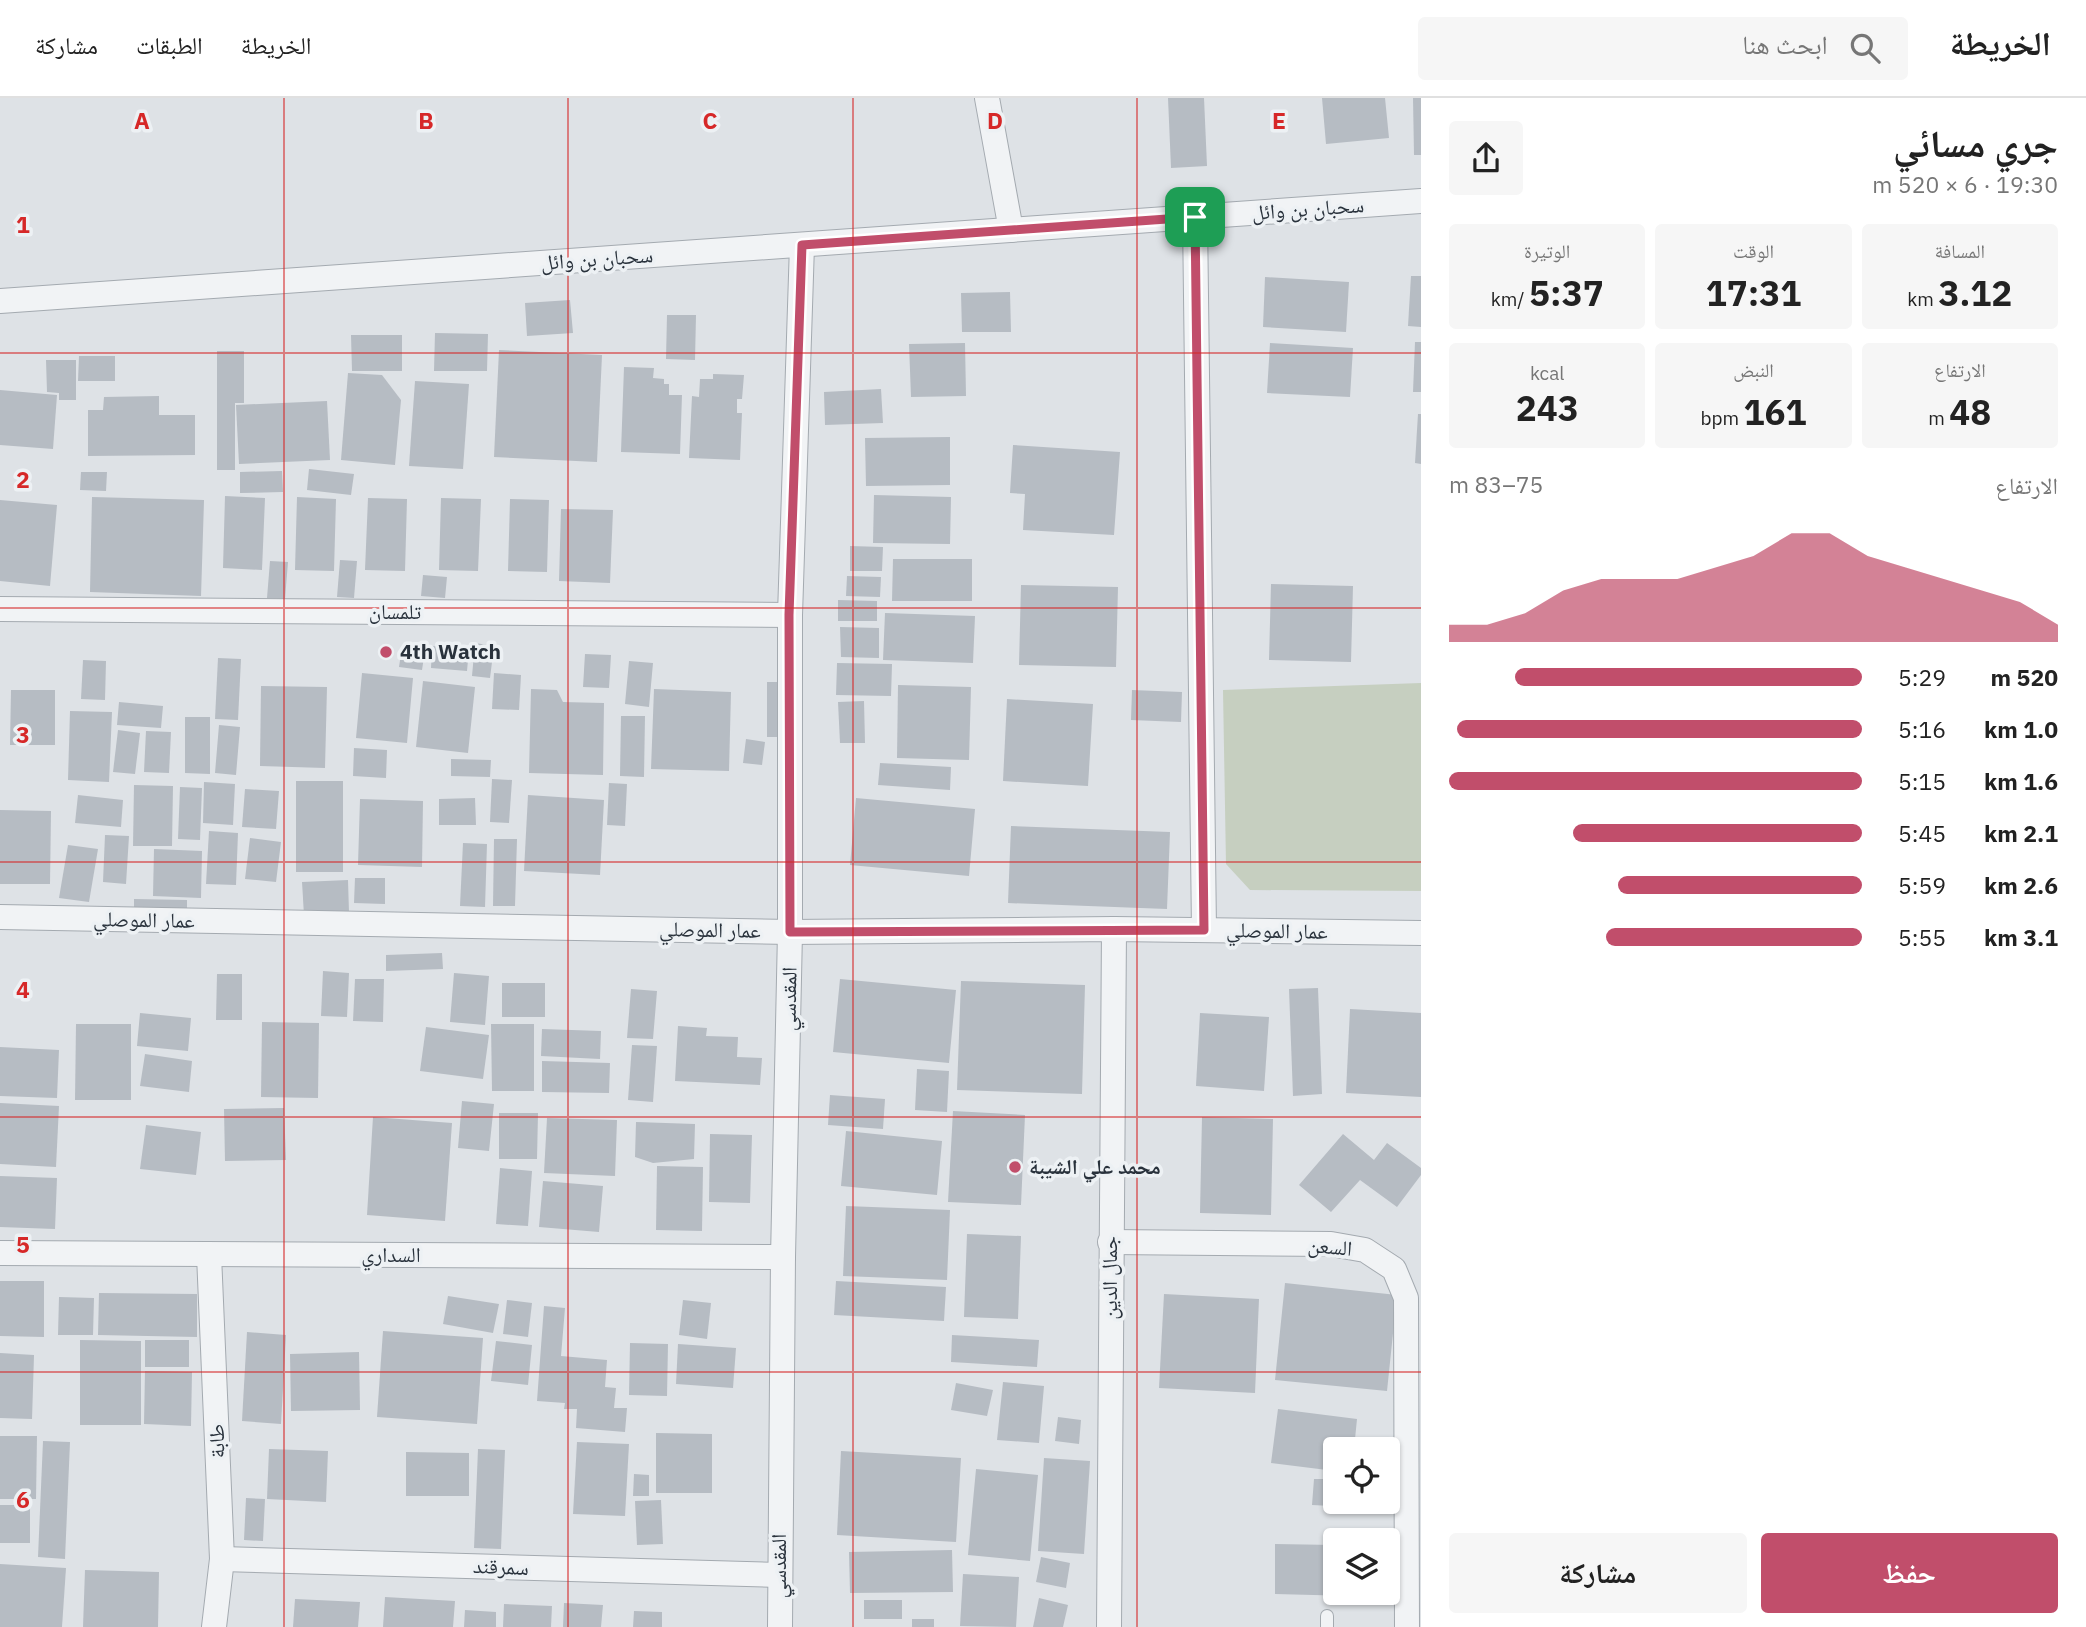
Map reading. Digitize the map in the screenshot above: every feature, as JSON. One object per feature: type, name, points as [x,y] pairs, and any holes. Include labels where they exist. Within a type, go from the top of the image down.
[{"type":"street","points":[[987,98],[1011,230]]},
{"type":"street","name":"سحبان بن وائل","points":[[0,302],[1421,201]]},
{"type":"street","points":[[1195,217],[1204,930]]},
{"type":"street","name":"المقدسي","points":[[779,1627],[790,932],[789,615],[802,245]]},
{"type":"street","name":"تلمسان","points":[[0,609],[789,615]]},
{"type":"street","name":"عمار الموصلي","points":[[0,917],[790,932],[1114,929],[1421,933]]},
{"type":"street","name":"جمال الدين","points":[[1109,1627],[1114,929]]},
{"type":"street","name":"السعن","points":[[1110,1242],[1331,1244],[1365,1250],[1394,1269],[1406,1298],[1407,1627]]},
{"type":"street","name":"السداري","points":[[0,1253],[783,1257]]},
{"type":"street","name":"طابة","points":[[209,1255],[222,1559],[214,1627]]},
{"type":"street","name":"سمرقند","points":[[222,1559],[779,1575]]},
{"type":"green space","points":[[1421,683],[1421,891],[1250,890],[1226,864],[1223,690]]},
{"type":"building","points":[[1168,98],[1204,98],[1207,166],[1171,168]]},
{"type":"building","points":[[1322,98],[1385,98],[1389,138],[1326,144]]},
{"type":"building","points":[[1413,98],[1421,98],[1421,155],[1414,155]]},
{"type":"building","points":[[1411,276],[1421,276],[1421,327],[1408,326]]},
{"type":"building","points":[[1265,277],[1349,282],[1346,332],[1263,327]]},
{"type":"building","points":[[1010,292],[1011,332],[962,332],[961,293]]},
{"type":"building","points":[[570,300],[573,333],[527,336],[525,303]]},
{"type":"building","points":[[667,315],[696,315],[695,360],[666,359]]},
{"type":"building","points":[[435,333],[488,334],[487,371],[434,371]]},
{"type":"building","points":[[351,335],[402,335],[402,371],[352,371]]},
{"type":"building","points":[[1415,342],[1421,342],[1421,392],[1413,392]]},
{"type":"building","points":[[965,343],[966,396],[911,397],[909,344]]},
{"type":"building","points":[[1270,343],[1353,348],[1350,397],[1267,393]]},
{"type":"building","points":[[499,350],[602,355],[597,462],[494,457]]},
{"type":"building","points":[[217,351],[244,351],[244,403],[235,403],[235,470],[217,470]]},
{"type":"building","points":[[79,356],[115,356],[115,381],[78,381]]},
{"type":"building","points":[[46,360],[76,360],[76,400],[59,400],[59,393],[47,392]]},
{"type":"building","points":[[624,367],[654,368],[653,378],[664,379],[664,384],[669,384],[669,395],[682,395],[680,454],[621,452]]},
{"type":"building","points":[[348,373],[382,375],[401,400],[395,465],[341,460]]},
{"type":"building","points":[[713,374],[744,375],[742,399],[737,399],[737,413],[742,413],[740,460],[689,458],[692,396],[699,397],[700,379],[713,379]]},
{"type":"building","points":[[415,381],[469,384],[463,469],[409,466]]},
{"type":"building","points":[[881,389],[883,423],[825,425],[824,392]]},
{"type":"building","points":[[0,390],[57,395],[53,449],[0,445]]},
{"type":"building","points":[[159,396],[159,415],[195,415],[195,455],[88,456],[88,410],[103,410],[104,397]]},
{"type":"building","points":[[327,401],[330,460],[239,464],[236,405]]},
{"type":"building","points":[[1418,414],[1421,414],[1421,464],[1415,463]]},
{"type":"building","points":[[950,437],[950,485],[866,486],[865,438]]},
{"type":"building","points":[[1013,445],[1120,452],[1114,535],[1023,530],[1025,494],[1010,493]]},
{"type":"building","points":[[309,469],[354,474],[351,495],[307,490]]},
{"type":"building","points":[[282,471],[283,492],[240,493],[240,472]]},
{"type":"building","points":[[81,472],[107,472],[106,491],[80,490]]},
{"type":"building","points":[[874,495],[951,497],[950,544],[873,543]]},
{"type":"building","points":[[225,496],[265,498],[262,570],[223,568]]},
{"type":"building","points":[[92,497],[204,500],[201,596],[90,592]]},
{"type":"building","points":[[297,497],[336,499],[334,571],[295,570]]},
{"type":"building","points":[[368,498],[407,499],[405,571],[365,570]]},
{"type":"building","points":[[441,498],[481,499],[478,571],[439,570]]},
{"type":"building","points":[[510,499],[549,500],[547,572],[508,571]]},
{"type":"building","points":[[0,500],[57,505],[50,586],[0,581]]},
{"type":"building","points":[[561,509],[613,510],[610,583],[559,581]]},
{"type":"building","points":[[850,546],[883,547],[882,571],[850,571]]},
{"type":"building","points":[[893,559],[972,559],[972,601],[892,601]]},
{"type":"building","points":[[340,560],[357,561],[354,598],[337,597]]},
{"type":"building","points":[[270,561],[288,562],[285,599],[267,598]]},
{"type":"building","points":[[423,575],[447,577],[445,598],[421,596]]},
{"type":"building","points":[[847,576],[881,577],[880,597],[846,596]]},
{"type":"building","points":[[1271,584],[1353,586],[1351,662],[1269,660]]},
{"type":"building","points":[[1021,585],[1118,587],[1116,667],[1019,665]]},
{"type":"building","points":[[838,600],[877,601],[877,621],[838,621]]},
{"type":"building","points":[[885,613],[975,616],[973,663],[883,660]]},
{"type":"building","points":[[840,627],[879,628],[879,658],[841,657]]},
{"type":"building","points":[[475,643],[494,646],[490,678],[472,676]]},
{"type":"building","points":[[432,646],[469,649],[467,671],[431,668]]},
{"type":"building","points":[[401,654],[424,657],[422,670],[399,667]]},
{"type":"building","points":[[585,654],[611,655],[609,688],[583,687]]},
{"type":"building","points":[[218,658],[241,659],[238,720],[215,719]]},
{"type":"building","points":[[83,660],[106,661],[105,700],[81,699]]},
{"type":"building","points":[[629,661],[653,663],[649,707],[625,704]]},
{"type":"building","points":[[837,663],[892,664],[891,696],[836,695]]},
{"type":"building","points":[[362,673],[413,678],[407,743],[356,738]]},
{"type":"building","points":[[494,673],[521,675],[519,710],[492,709]]},
{"type":"building","points":[[423,681],[475,687],[468,753],[416,747]]},
{"type":"building","points":[[767,682],[784,682],[784,737],[767,737]]},
{"type":"building","points":[[898,685],[971,687],[969,760],[897,758]]},
{"type":"building","points":[[261,686],[327,687],[325,768],[260,766]]},
{"type":"building","points":[[531,689],[557,690],[563,702],[604,703],[603,775],[529,773]]},
{"type":"building","points":[[654,689],[731,692],[729,771],[651,769]]},
{"type":"building","points":[[11,690],[55,690],[55,745],[10,745]]},
{"type":"building","points":[[1132,690],[1182,692],[1181,722],[1131,720]]},
{"type":"building","points":[[1007,699],[1093,704],[1088,786],[1003,781]]},
{"type":"building","points":[[864,701],[865,743],[840,743],[838,702]]},
{"type":"building","points":[[119,702],[163,706],[161,728],[117,725]]},
{"type":"building","points":[[70,711],[112,712],[109,782],[68,780]]},
{"type":"building","points":[[621,716],[645,716],[644,777],[620,776]]},
{"type":"building","points":[[185,717],[210,717],[210,774],[185,773]]},
{"type":"building","points":[[219,725],[240,727],[236,775],[215,773]]},
{"type":"building","points":[[118,730],[140,733],[135,774],[113,772]]},
{"type":"building","points":[[146,731],[171,732],[169,773],[144,772]]},
{"type":"building","points":[[746,739],[765,742],[762,765],[743,763]]},
{"type":"building","points":[[354,748],[387,750],[386,778],[353,776]]},
{"type":"building","points":[[451,759],[491,760],[490,777],[451,776]]},
{"type":"building","points":[[880,763],[951,767],[950,790],[878,785]]},
{"type":"building","points":[[492,779],[512,780],[509,823],[490,822]]},
{"type":"building","points":[[296,781],[343,781],[343,872],[296,872]]},
{"type":"building","points":[[204,782],[235,784],[233,825],[203,823]]},
{"type":"building","points":[[609,783],[627,784],[625,826],[607,825]]},
{"type":"building","points":[[134,785],[173,786],[172,846],[133,846]]},
{"type":"building","points":[[180,787],[202,788],[200,840],[178,839]]},
{"type":"building","points":[[245,789],[279,791],[276,829],[242,827]]},
{"type":"building","points":[[78,795],[123,800],[121,827],[75,823]]},
{"type":"building","points":[[528,795],[604,800],[600,875],[524,871]]},
{"type":"building","points":[[475,798],[476,825],[439,825],[439,799]]},
{"type":"building","points":[[856,798],[975,809],[969,876],[850,865]]},
{"type":"building","points":[[360,799],[423,801],[422,867],[358,865]]},
{"type":"building","points":[[0,810],[51,811],[50,884],[0,884]]},
{"type":"building","points":[[1011,826],[1170,832],[1167,909],[1008,903]]},
{"type":"building","points":[[209,831],[238,833],[236,885],[206,884]]},
{"type":"building","points":[[105,835],[129,836],[126,884],[103,882]]},
{"type":"building","points":[[250,838],[281,842],[276,882],[245,879]]},
{"type":"building","points":[[494,839],[517,839],[515,906],[493,906]]},
{"type":"building","points":[[463,843],[487,844],[485,907],[460,906]]},
{"type":"building","points":[[68,845],[98,849],[89,902],[59,898]]},
{"type":"building","points":[[154,849],[202,851],[201,898],[153,896]]},
{"type":"building","points":[[355,878],[385,878],[385,904],[354,903]]},
{"type":"building","points":[[348,880],[349,913],[304,915],[302,882]]},
{"type":"building","points":[[134,899],[187,900],[187,914],[134,914]]},
{"type":"building","points":[[442,953],[443,969],[386,971],[386,955]]},
{"type":"building","points":[[323,971],[349,973],[347,1017],[321,1016]]},
{"type":"building","points":[[454,973],[489,976],[485,1025],[450,1022]]},
{"type":"building","points":[[217,974],[242,974],[242,1020],[216,1020]]},
{"type":"building","points":[[355,979],[384,979],[383,1022],[353,1021]]},
{"type":"building","points":[[840,979],[956,990],[949,1063],[833,1052]]},
{"type":"building","points":[[961,981],[1085,985],[1082,1094],[957,1090]]},
{"type":"building","points":[[502,983],[545,983],[545,1017],[502,1017]]},
{"type":"building","points":[[1318,988],[1322,1094],[1293,1096],[1289,989]]},
{"type":"building","points":[[631,989],[657,991],[653,1039],[627,1038]]},
{"type":"building","points":[[1350,1009],[1421,1013],[1421,1097],[1346,1093]]},
{"type":"building","points":[[140,1013],[191,1018],[188,1051],[137,1046]]},
{"type":"building","points":[[1200,1013],[1269,1017],[1264,1091],[1196,1086]]},
{"type":"building","points":[[262,1022],[319,1023],[318,1098],[261,1097]]},
{"type":"building","points":[[76,1024],[131,1024],[131,1100],[75,1100]]},
{"type":"building","points":[[491,1024],[534,1024],[534,1091],[492,1091]]},
{"type":"building","points":[[678,1026],[707,1028],[706,1036],[738,1037],[737,1057],[762,1058],[760,1085],[675,1081]]},
{"type":"building","points":[[426,1027],[489,1035],[483,1079],[420,1071]]},
{"type":"building","points":[[542,1029],[601,1031],[600,1059],[541,1056]]},
{"type":"building","points":[[632,1045],[657,1046],[653,1102],[628,1100]]},
{"type":"building","points":[[0,1047],[59,1050],[57,1098],[0,1096]]},
{"type":"building","points":[[145,1054],[192,1061],[189,1092],[140,1086]]},
{"type":"building","points":[[542,1061],[610,1063],[609,1093],[542,1092]]},
{"type":"building","points":[[917,1069],[949,1071],[947,1112],[915,1110]]},
{"type":"building","points":[[830,1095],[885,1099],[883,1129],[828,1125]]},
{"type":"building","points":[[462,1101],[494,1104],[489,1151],[458,1148]]},
{"type":"building","points":[[0,1103],[59,1106],[56,1167],[0,1164]]},
{"type":"building","points":[[284,1108],[286,1160],[225,1161],[224,1109]]},
{"type":"building","points":[[953,1111],[1025,1115],[1021,1205],[948,1202]]},
{"type":"building","points":[[499,1113],[538,1113],[537,1159],[499,1159]]},
{"type":"building","points":[[373,1117],[452,1123],[445,1221],[367,1215]]},
{"type":"building","points":[[1202,1117],[1273,1119],[1271,1215],[1200,1213]]},
{"type":"building","points":[[547,1118],[617,1120],[615,1176],[544,1173]]},
{"type":"building","points":[[636,1122],[695,1124],[694,1159],[653,1163],[635,1157]]},
{"type":"building","points":[[146,1125],[201,1132],[196,1175],[140,1169]]},
{"type":"building","points":[[846,1131],[942,1141],[937,1195],[841,1186]]},
{"type":"building","points":[[710,1134],[752,1135],[750,1203],[709,1202]]},
{"type":"building","points":[[1343,1134],[1374,1160],[1387,1143],[1421,1168],[1421,1175],[1397,1207],[1360,1180],[1331,1212],[1299,1185]]},
{"type":"building","points":[[657,1166],[703,1167],[702,1231],[656,1230]]},
{"type":"building","points":[[500,1168],[532,1171],[528,1226],[496,1224]]},
{"type":"building","points":[[0,1176],[57,1178],[55,1229],[0,1227]]},
{"type":"building","points":[[543,1181],[603,1186],[599,1232],[539,1227]]},
{"type":"building","points":[[846,1206],[950,1210],[947,1280],[843,1276]]},
{"type":"building","points":[[967,1234],[1021,1236],[1018,1319],[964,1317]]},
{"type":"building","points":[[0,1281],[44,1281],[44,1337],[0,1336]]},
{"type":"building","points":[[836,1281],[946,1287],[944,1321],[834,1315]]},
{"type":"building","points":[[1285,1283],[1397,1295],[1387,1391],[1275,1380]]},
{"type":"building","points":[[99,1293],[197,1294],[197,1337],[98,1335]]},
{"type":"building","points":[[1164,1294],[1259,1299],[1255,1393],[1159,1388]]},
{"type":"building","points":[[448,1296],[499,1304],[493,1333],[443,1324]]},
{"type":"building","points":[[59,1297],[94,1298],[93,1335],[58,1335]]},
{"type":"building","points":[[507,1300],[532,1303],[528,1337],[503,1334]]},
{"type":"building","points":[[683,1300],[711,1303],[707,1339],[679,1335]]},
{"type":"building","points":[[544,1306],[565,1308],[561,1356],[607,1360],[605,1387],[616,1388],[614,1408],[627,1408],[625,1432],[576,1428],[577,1409],[564,1409],[565,1403],[537,1401]]},
{"type":"building","points":[[383,1331],[483,1338],[477,1424],[377,1417]]},
{"type":"building","points":[[247,1332],[286,1335],[281,1424],[242,1421]]},
{"type":"building","points":[[952,1335],[1039,1340],[1037,1367],[951,1362]]},
{"type":"building","points":[[80,1340],[141,1341],[141,1425],[80,1425]]},
{"type":"building","points":[[145,1340],[189,1340],[189,1367],[145,1367]]},
{"type":"building","points":[[496,1341],[532,1345],[528,1385],[491,1381]]},
{"type":"building","points":[[630,1343],[668,1344],[667,1396],[629,1395]]},
{"type":"building","points":[[678,1344],[736,1348],[733,1388],[676,1384]]},
{"type":"building","points":[[359,1352],[360,1410],[291,1411],[290,1354]]},
{"type":"building","points":[[0,1353],[34,1355],[32,1419],[0,1418]]},
{"type":"building","points":[[145,1371],[192,1372],[191,1426],[144,1424]]},
{"type":"building","points":[[1003,1382],[1044,1386],[1039,1443],[997,1440]]},
{"type":"building","points":[[956,1383],[993,1390],[987,1416],[951,1410]]},
{"type":"building","points":[[1278,1409],[1357,1419],[1355,1437],[1323,1437],[1323,1470],[1271,1463]]},
{"type":"building","points":[[1058,1417],[1081,1420],[1079,1444],[1055,1441]]},
{"type":"building","points":[[656,1433],[712,1434],[712,1493],[656,1493]]},
{"type":"building","points":[[0,1436],[37,1436],[36,1499],[0,1499]]},
{"type":"building","points":[[43,1441],[70,1442],[65,1559],[38,1557]]},
{"type":"building","points":[[577,1442],[629,1444],[625,1516],[573,1514]]},
{"type":"building","points":[[269,1449],[328,1451],[326,1502],[267,1499]]},
{"type":"building","points":[[478,1449],[505,1450],[501,1549],[474,1548]]},
{"type":"building","points":[[841,1451],[961,1458],[956,1542],[837,1535]]},
{"type":"building","points":[[406,1452],[469,1453],[469,1496],[406,1496]]},
{"type":"building","points":[[1044,1458],[1090,1461],[1084,1554],[1038,1551]]},
{"type":"building","points":[[976,1469],[1038,1475],[1030,1561],[968,1555]]},
{"type":"building","points":[[634,1474],[649,1475],[649,1496],[633,1496]]},
{"type":"building","points":[[1314,1479],[1323,1479],[1323,1506],[1312,1505]]},
{"type":"building","points":[[246,1498],[265,1499],[263,1541],[244,1540]]},
{"type":"building","points":[[661,1500],[663,1544],[637,1545],[635,1501]]},
{"type":"building","points":[[0,1505],[30,1505],[30,1543],[0,1543]]},
{"type":"building","points":[[1275,1544],[1323,1545],[1323,1595],[1275,1594]]},
{"type":"building","points":[[952,1550],[953,1592],[850,1593],[849,1552]]},
{"type":"building","points":[[1041,1557],[1070,1563],[1066,1588],[1036,1582]]},
{"type":"building","points":[[0,1564],[66,1568],[62,1627],[0,1627]]},
{"type":"building","points":[[85,1570],[159,1572],[158,1627],[83,1627]]},
{"type":"building","points":[[963,1574],[1019,1577],[1016,1627],[960,1626]]},
{"type":"building","points":[[385,1597],[455,1601],[453,1627],[383,1627]]},
{"type":"building","points":[[1039,1598],[1068,1605],[1063,1627],[1033,1627]]},
{"type":"building","points":[[295,1599],[360,1602],[358,1627],[293,1627]]},
{"type":"building","points":[[864,1600],[902,1600],[902,1619],[864,1619]]},
{"type":"building","points":[[564,1603],[603,1605],[601,1627],[563,1627]]},
{"type":"building","points":[[504,1604],[552,1606],[551,1627],[503,1627]]},
{"type":"building","points":[[465,1610],[496,1612],[496,1627],[464,1627]]},
{"type":"building","points":[[634,1611],[662,1612],[662,1627],[633,1627]]},
{"type":"building","points":[[912,1619],[934,1619],[934,1627],[912,1627]]},
{"type":"place","name":"4th Watch","points":[[386,652]]},
{"type":"place","name":"محمد علي الشيبة","points":[[1015,1167]]},
{"type":"route","points":[[1195,217],[1204,930],[790,932],[789,615],[802,245],[1195,217]]}]
